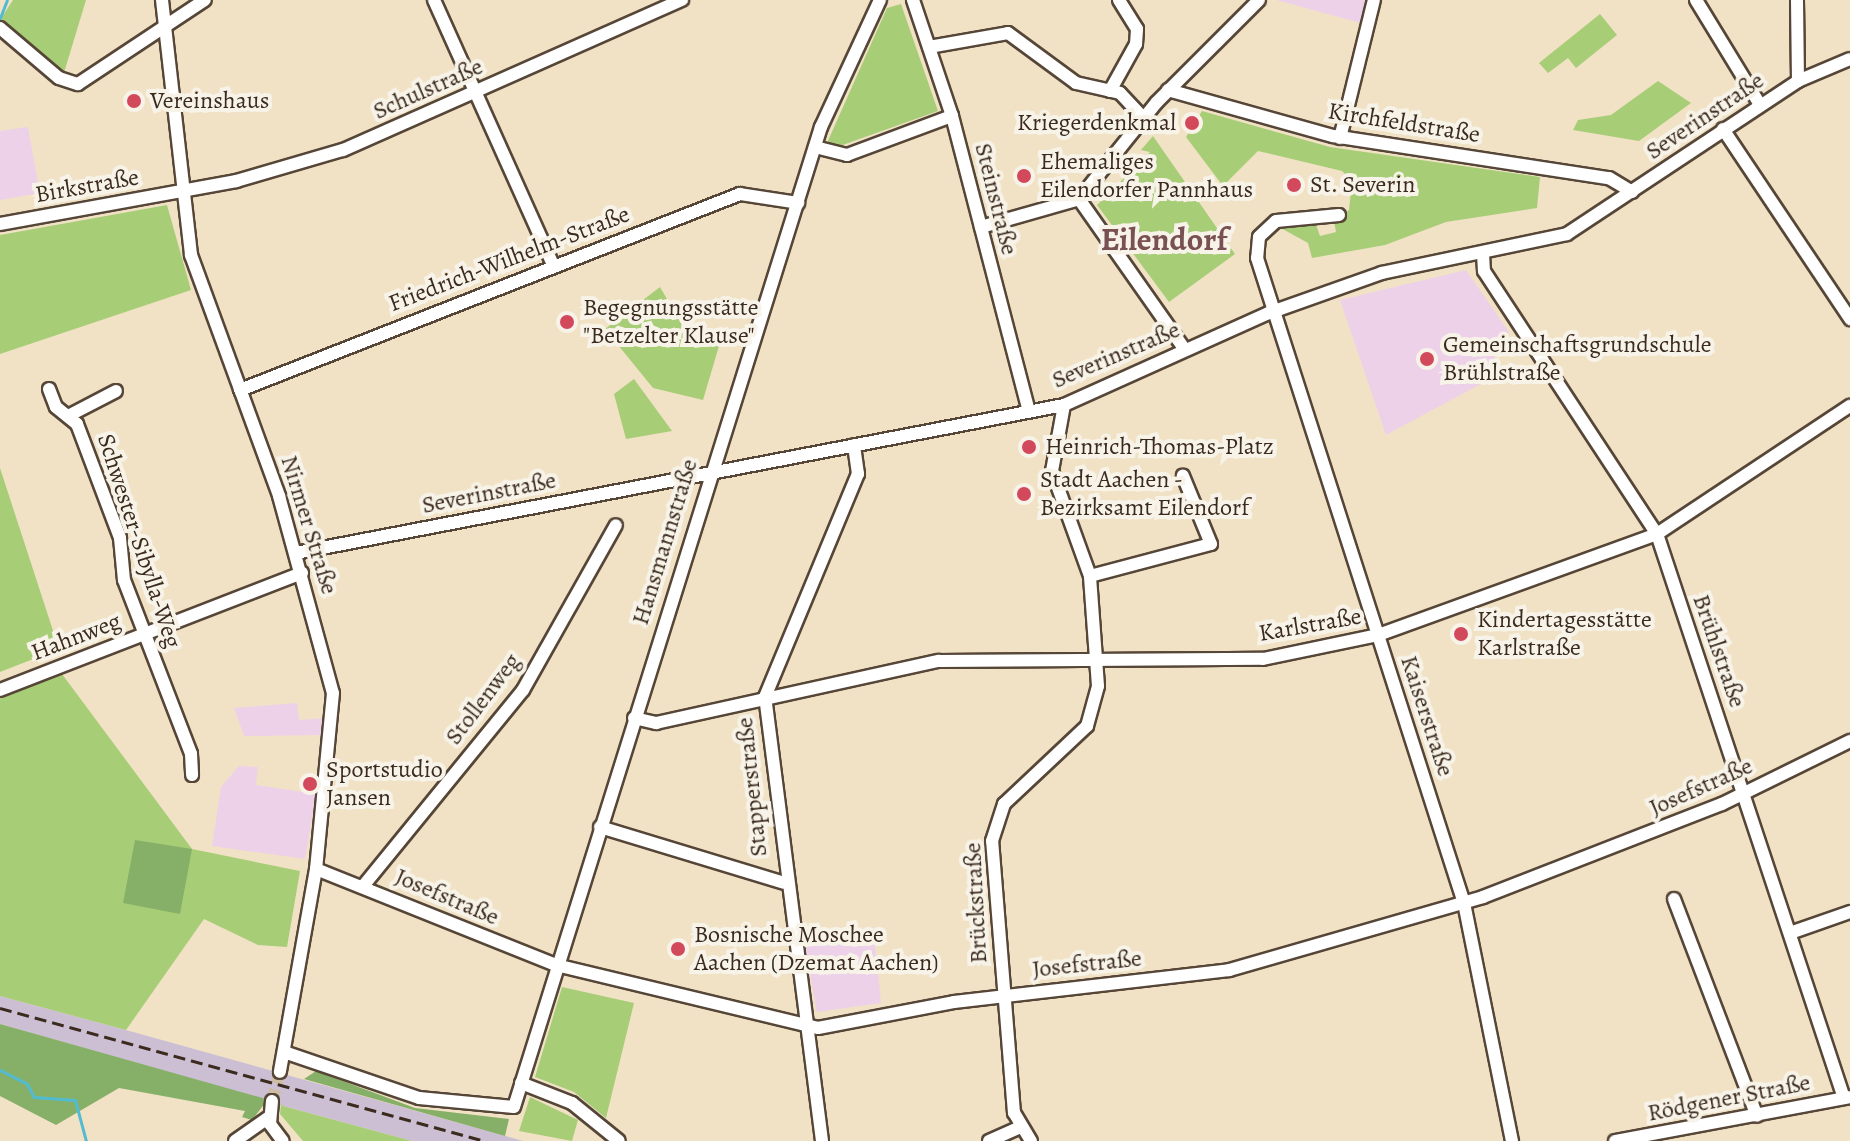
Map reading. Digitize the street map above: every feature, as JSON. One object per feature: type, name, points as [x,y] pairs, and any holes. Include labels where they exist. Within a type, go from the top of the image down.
[{"type":"street","name":"Nirmer Straße","points":[[162,0],[181,188],[197,280],[240,390],[296,553],[333,693],[316,869],[280,1072]]},
{"type":"street","points":[[1,28],[59,78],[78,84],[205,0]]},
{"type":"street","points":[[434,0],[552,263]]},
{"type":"street","name":"Schulstraße","points":[[181,188],[343,150],[682,0]]},
{"type":"street","name":"Hansmannstraße","points":[[284,1052],[419,1098],[514,1107],[708,472],[815,147],[880,0]]},
{"type":"street","name":"Steinstraße","points":[[913,0],[952,116],[1029,411]]},
{"type":"street","points":[[1110,91],[1136,44],[1137,29],[1119,0]]},
{"type":"street","points":[[981,227],[1079,199],[1168,90],[1259,0]]},
{"type":"street","points":[[1340,138],[1374,0]]},
{"type":"street","points":[[1696,0],[1760,105]]},
{"type":"street","points":[[1797,0],[1798,81]]},
{"type":"street","points":[[929,47],[967,36],[1002,31],[1076,83],[1110,91],[1143,118]]},
{"type":"street","name":"Severinstraße","points":[[296,553],[1064,405],[1269,313],[1382,273],[1567,234],[1798,81],[1850,59]]},
{"type":"street","name":"Kirchfeldstraße","points":[[1168,90],[1340,138],[1609,178],[1632,192]]},
{"type":"street","points":[[815,147],[847,155],[952,116]]},
{"type":"street","points":[[1723,129],[1850,319]]},
{"type":"street","name":"Birkstraße","points":[[0,224],[181,188]]},
{"type":"street","name":"Friedrich-Wilhelm-Straße","points":[[240,390],[552,263],[740,194],[798,203]]},
{"type":"street","points":[[1079,199],[1185,350]]},
{"type":"street","name":"Kaiserstraße","points":[[1339,215],[1276,221],[1259,237],[1269,313],[1378,635],[1464,903],[1512,1141]]},
{"type":"street","name":"Brühlstraße","points":[[1483,253],[1484,271],[1657,534],[1847,1097]]},
{"type":"street","name":"Schwester-Sibylla-Weg","points":[[49,389],[68,416],[120,538],[124,580],[191,754],[192,775]]},
{"type":"street","name":"Schwester-Sibylla-Weg","points":[[68,416],[116,391]]},
{"type":"street","name":"Brückstraße","points":[[1018,1128],[1003,996],[996,821],[1017,788],[1087,726],[1099,657],[1090,576],[1052,471],[1064,405]]},
{"type":"street","name":"Karlstraße","points":[[634,718],[656,723],[939,661],[1099,657],[1263,659],[1378,635],[1657,534],[1850,406]]},
{"type":"street","name":"Stapperstraße","points":[[822,1141],[784,883],[765,697],[858,474],[854,445]]},
{"type":"street","points":[[1090,576],[1211,544],[1183,476]]},
{"type":"street","name":"Stollenweg","points":[[364,885],[523,690],[616,525]]},
{"type":"street","name":"Hahnweg","points":[[0,690],[302,573]]},
{"type":"street","name":"Josefstraße","points":[[316,869],[364,885],[556,965],[805,1027],[1003,996],[1229,970],[1464,903],[1745,793],[1850,741]]},
{"type":"street","points":[[600,827],[784,883]]},
{"type":"street","points":[[1674,899],[1757,1116]]},
{"type":"street","points":[[1790,933],[1850,912]]},
{"type":"street","points":[[521,1083],[572,1103],[619,1141]]},
{"type":"street","name":"Rödgener Straße","points":[[1615,1141],[1847,1097]]},
{"type":"street","points":[[272,1101],[269,1117],[283,1141]]},
{"type":"street","points":[[235,1141],[248,1125],[269,1117]]},
{"type":"street","points":[[989,1141],[1018,1128],[1031,1141]]},
{"type":"shaded area","points":[[1276,0],[1366,0],[1361,23]]},
{"type":"shaded area","points":[[28,127],[40,193],[0,200],[0,131]]},
{"type":"shaded area","name":"Gemeinschaftsgrundschule Brühlstraße","points":[[1466,270],[1509,332],[1487,345],[1503,372],[1386,435],[1340,300]]},
{"type":"shaded area","points":[[297,703],[299,720],[326,718],[326,735],[244,736],[234,708]]},
{"type":"shaded area","points":[[239,766],[258,767],[256,785],[316,794],[305,859],[212,846],[221,787]]},
{"type":"shaded area","points":[[873,927],[881,1003],[817,1012],[804,941]]},
{"type":"shaded area","points":[[0,996],[523,1141],[412,1141],[283,1106],[0,1024]]},
{"type":"green space","points":[[13,0],[86,0],[63,76],[0,20]]},
{"type":"green space","points":[[901,4],[938,111],[837,147],[827,143],[887,8]]},
{"type":"green space","points":[[1600,14],[1617,35],[1576,68],[1568,58],[1548,73],[1539,63]]},
{"type":"green space","points":[[1658,81],[1691,103],[1639,141],[1573,130],[1578,120],[1611,115]]},
{"type":"green space","points":[[1202,111],[1330,147],[1540,177],[1537,208],[1446,222],[1385,245],[1312,258],[1308,243],[1279,227],[1315,222],[1320,236],[1336,232],[1334,221],[1349,210],[1352,181],[1342,171],[1258,151],[1223,186],[1186,137]]},
{"type":"green space","points":[[1153,136],[1235,254],[1169,302],[1097,205],[1150,152],[1141,150]]},
{"type":"green space","points":[[167,205],[191,290],[0,354],[0,235]]},
{"type":"green space","points":[[660,287],[689,337],[719,346],[703,400],[653,388],[605,329]]},
{"type":"green space","points":[[634,379],[672,431],[626,439],[614,394]]},
{"type":"green space","points":[[0,468],[59,649],[0,672]]},
{"type":"green space","points":[[62,674],[192,849],[300,871],[287,947],[258,945],[204,919],[126,1030],[0,996],[0,698]]},
{"type":"green space","points":[[135,840],[192,849],[180,914],[123,903]]},
{"type":"green space","points":[[562,987],[634,1003],[606,1118],[574,1092],[535,1077]]},
{"type":"green space","points":[[0,1024],[266,1099],[265,1103],[252,1120],[242,1117],[245,1111],[119,1088],[56,1125],[0,1096]]},
{"type":"green space","points":[[316,1071],[415,1108],[509,1119],[505,1136],[304,1079]]},
{"type":"green space","points":[[530,1097],[578,1120],[572,1141],[519,1131]]},
{"type":"green space","points":[[281,1104],[412,1141],[303,1141],[280,1114]]},
{"type":"waterway","points":[[0,18],[7,0]]},
{"type":"waterway","points":[[0,1070],[27,1084],[34,1097],[75,1100],[86,1141]]},
{"type":"tunnel","points":[[272,1101],[280,1072]]},
{"type":"railway","points":[[0,1008],[485,1141]]},
{"type":"place","name":"Vereinshaus","points":[[134,101]]},
{"type":"place","name":"Kriegerdenkmal","points":[[1192,123]]},
{"type":"place","name":"Ehemaliges Eilendorfer Pannhaus","points":[[1024,176]]},
{"type":"place","name":"St. Severin","points":[[1294,185]]},
{"type":"place","name":"Begegnungsstätte \"Betzelter Klause\"","points":[[567,322]]},
{"type":"place","name":"Gemeinschaftsgrundschule Brühlstraße","points":[[1427,359]]},
{"type":"place","name":"Heinrich-Thomas-Platz","points":[[1029,447]]},
{"type":"place","name":"Stadt Aachen - Bezirksamt Eilendorf","points":[[1024,494]]},
{"type":"place","name":"Kindertagesstätte Karlstraße","points":[[1461,634]]},
{"type":"place","name":"Sportstudio Jansen","points":[[310,784]]},
{"type":"place","name":"Bosnische Moschee Aachen (Dzemat Aachen)","points":[[678,949]]},
{"type":"district","name":"Eilendorf","points":[[1164,239]]}]
